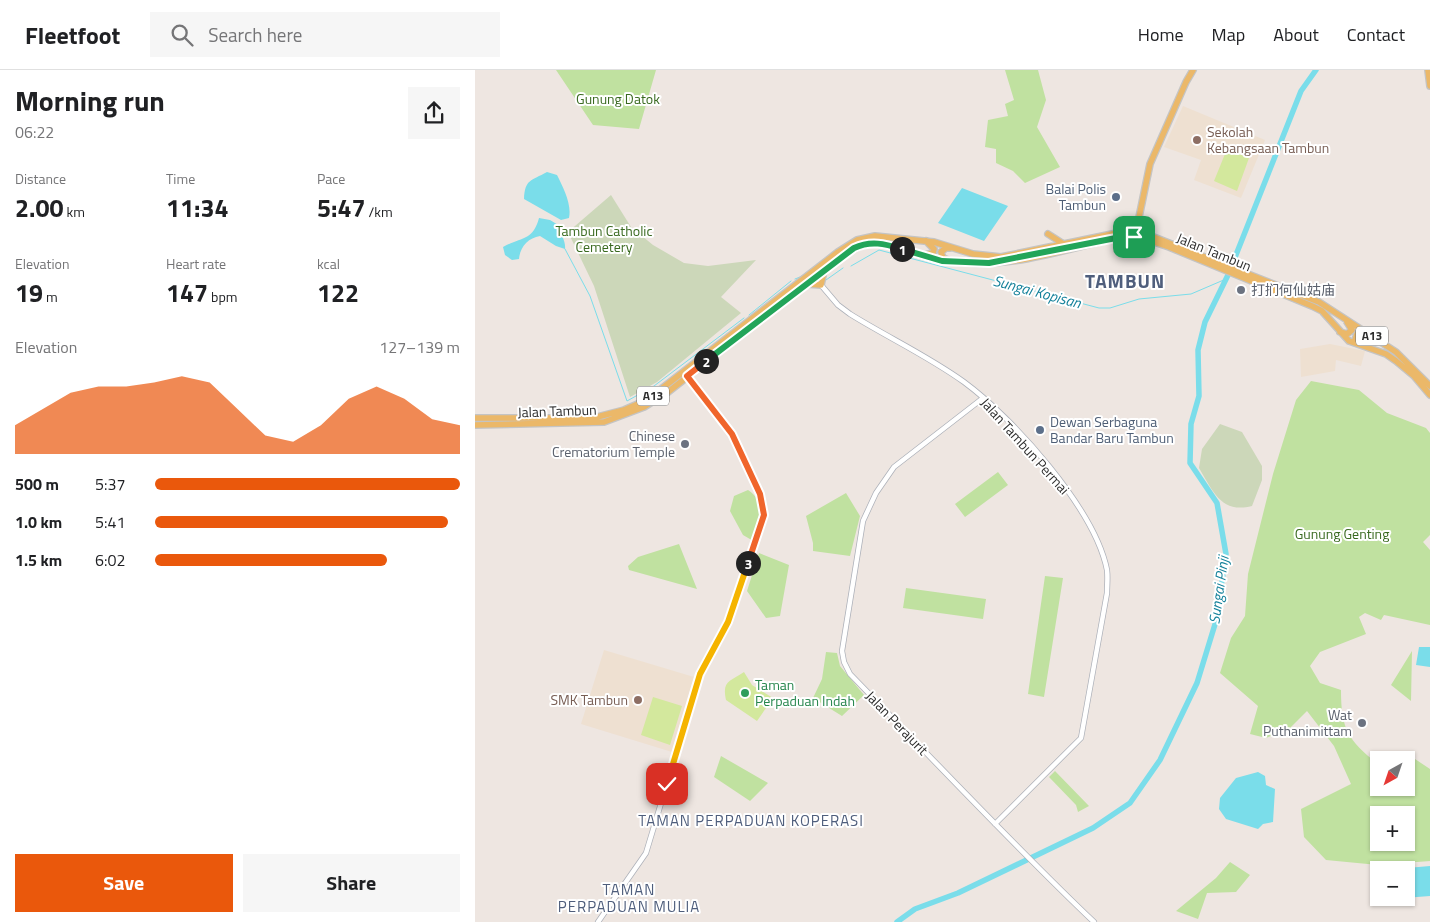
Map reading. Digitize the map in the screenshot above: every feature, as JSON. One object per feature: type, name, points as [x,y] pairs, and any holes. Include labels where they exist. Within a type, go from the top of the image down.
[{"type":"main road","points":[[1146,234],[1139,227],[1138,222],[1150,164],[1191,70]]},
{"type":"main road","points":[[1428,70],[1430,86]]},
{"type":"main road","points":[[1128,231],[1138,222]]},
{"type":"main road","name":"Jalan Tambun","points":[[475,418],[582,418],[624,410],[661,391],[837,252],[852,242],[865,237],[927,242],[991,258],[1128,231],[1146,234],[1217,262],[1224,267]]},
{"type":"main road","points":[[1041,249],[1046,244],[1048,234],[1064,244]]},
{"type":"main road","name":"Jalan Tambun","points":[[475,425],[604,422],[644,408],[854,248],[869,243],[892,246],[920,255],[955,262],[989,263],[1007,261],[1126,236],[1152,241],[1313,299],[1371,335],[1412,366],[1430,386]]},
{"type":"main road","points":[[920,255],[933,253],[933,249],[927,242]]},
{"type":"main road","points":[[955,262],[943,258],[941,252],[946,248],[956,248]]},
{"type":"main road","points":[[807,284],[821,285],[825,270]]},
{"type":"main road","name":"Jalan Tambun","points":[[1238,272],[1322,311],[1337,330],[1349,341],[1386,354],[1414,376],[1430,395]]},
{"type":"main road","points":[[1337,330],[1347,334],[1352,330],[1349,324],[1338,314]]},
{"type":"main road","points":[[1364,347],[1357,343],[1355,337],[1359,333],[1371,335]]},
{"type":"street","name":"Jalan Tambun Permai","points":[[821,285],[838,305],[850,314],[951,374],[983,398],[1019,434],[1070,494],[1089,524],[1104,559],[1108,579],[1081,738],[995,824]]},
{"type":"street","points":[[598,922],[646,853],[700,674],[728,622],[764,515],[760,494],[732,434],[687,376]]},
{"type":"street","name":"Jalan Perajurit","points":[[983,398],[894,467],[876,493],[863,521],[842,651],[844,662],[849,674],[1033,864],[1094,922]]},
{"type":"shaded area","points":[[1183,106],[1265,140],[1241,198],[1194,180],[1201,160],[1164,147]]},
{"type":"shaded area","points":[[1330,344],[1365,351],[1361,366],[1336,360],[1335,371],[1301,377],[1300,349]]},
{"type":"shaded area","name":"SMK Tambun","points":[[604,650],[694,677],[672,752],[581,724]]},
{"type":"green space","name":"Gunung Datok","points":[[556,70],[656,70],[639,129],[593,125]]},
{"type":"green space","points":[[1005,70],[1038,70],[1046,100],[1037,127],[1060,167],[1025,183],[1013,171],[996,163],[996,149],[985,147],[988,120],[1008,116],[1005,104],[1014,100]]},
{"type":"green space","points":[[1227,149],[1249,158],[1237,191],[1214,181]]},
{"type":"green space","name":"Tambun Catholic Cemetery","points":[[611,195],[631,227],[653,245],[684,263],[708,266],[756,260],[721,297],[741,313],[657,382],[630,397],[594,286],[568,232]]},
{"type":"green space","name":"Gunung Genting","points":[[1311,381],[1359,390],[1387,413],[1426,428],[1430,433],[1430,535],[1423,542],[1430,550],[1430,625],[1384,615],[1381,620],[1365,613],[1359,617],[1366,634],[1320,652],[1310,666],[1320,683],[1341,690],[1341,704],[1348,733],[1353,741],[1370,757],[1370,796],[1415,796],[1415,759],[1430,769],[1430,861],[1370,861],[1370,864],[1326,860],[1304,837],[1301,809],[1351,784],[1334,746],[1307,711],[1290,728],[1266,738],[1250,734],[1258,706],[1220,673],[1231,638],[1245,616],[1248,574],[1273,474],[1296,400]]},
{"type":"green space","points":[[1220,424],[1242,432],[1262,466],[1262,480],[1252,506],[1241,508],[1225,504],[1219,499],[1199,468],[1202,449]]},
{"type":"green space","points":[[998,472],[1008,485],[965,517],[955,504]]},
{"type":"green space","points":[[748,490],[754,495],[760,507],[760,521],[755,542],[743,535],[730,511],[734,496]]},
{"type":"green space","points":[[846,493],[860,516],[850,556],[813,551],[813,543],[806,516]]},
{"type":"green space","points":[[679,544],[697,589],[629,570],[628,566],[638,557]]},
{"type":"green space","points":[[759,553],[789,565],[780,616],[766,618],[747,591]]},
{"type":"green space","points":[[1045,576],[1063,578],[1044,697],[1028,694]]},
{"type":"green space","points":[[906,588],[986,599],[983,619],[903,608]]},
{"type":"green space","points":[[1412,651],[1411,701],[1391,685]]},
{"type":"green space","points":[[826,652],[837,653],[840,666],[864,695],[842,716],[813,698],[822,679]]},
{"type":"green space","name":"Taman Perpaduan Indah","points":[[744,672],[752,685],[773,698],[757,721],[726,700],[726,685]]},
{"type":"green space","points":[[653,697],[682,706],[670,745],[641,735]]},
{"type":"green space","points":[[721,756],[768,783],[750,801],[714,777]]},
{"type":"green space","points":[[1055,771],[1089,806],[1078,812],[1076,805],[1049,777]]},
{"type":"green space","points":[[1230,862],[1250,875],[1236,892],[1207,893],[1198,919],[1176,911],[1216,878]]},
{"type":"water","points":[[547,172],[557,175],[562,185],[568,201],[569,218],[561,220],[524,199],[527,184]]},
{"type":"water","points":[[962,188],[1008,206],[984,241],[938,223]]},
{"type":"water","points":[[539,218],[550,220],[560,226],[565,249],[540,236],[525,244],[519,259],[512,260],[505,255],[503,247],[530,235]]},
{"type":"water","points":[[1419,647],[1430,647],[1430,667],[1416,665]]},
{"type":"water","points":[[1258,772],[1265,776],[1266,785],[1275,789],[1273,822],[1263,824],[1258,829],[1226,819],[1219,809],[1220,798],[1236,778]]},
{"type":"water","points":[[1430,866],[1430,896],[1415,897],[1415,867]]},
{"type":"waterway","name":"Sungai Pinji","points":[[897,922],[915,909],[958,893],[1093,828],[1130,803],[1160,760],[1197,683],[1216,621],[1226,554],[1217,503],[1190,463],[1191,424],[1199,396],[1198,350],[1205,322],[1228,275],[1301,91],[1316,70]]},
{"type":"waterway","points":[[565,249],[590,296],[627,401],[654,386],[744,318]]},
{"type":"waterway","name":"Sungai Kopisan","points":[[851,266],[879,250],[1099,308],[1110,308],[1139,299],[1191,294],[1226,279]]},
{"type":"waterway","points":[[826,280],[843,268]]},
{"type":"waterway","points":[[795,279],[800,277]]},
{"type":"waterway","points":[[749,315],[791,281]]},
{"type":"place","name":"Sekolah Kebangsaan Tambun","points":[[1197,140]]},
{"type":"place","name":"Balai Polis Tambun","points":[[1116,197]]},
{"type":"place","name":"打扪何仙姑庙","points":[[1241,290]]},
{"type":"place","name":"Dewan Serbaguna Bandar Baru Tambun","points":[[1040,430]]},
{"type":"place","name":"Chinese Crematorium Temple","points":[[685,444]]},
{"type":"place","name":"Taman Perpaduan Indah","points":[[745,693]]},
{"type":"place","name":"SMK Tambun","points":[[638,700]]},
{"type":"place","name":"Wat Puthanimittam","points":[[1362,723]]},
{"type":"district","name":"TAMBUN","points":[[1125,281]]},
{"type":"district","name":"TAMAN PERPADUAN KOPERASI","points":[[751,821]]},
{"type":"district","name":"TAMAN PERPADUAN MULIA","points":[[629,898]]},
{"type":"route","points":[[667,784],[702,668],[728,622],[764,515],[760,494],[732,434],[687,376],[840,258],[862,244],[878,243],[942,261],[989,263],[1017,259],[1087,243],[1121,237],[1134,237]]}]
